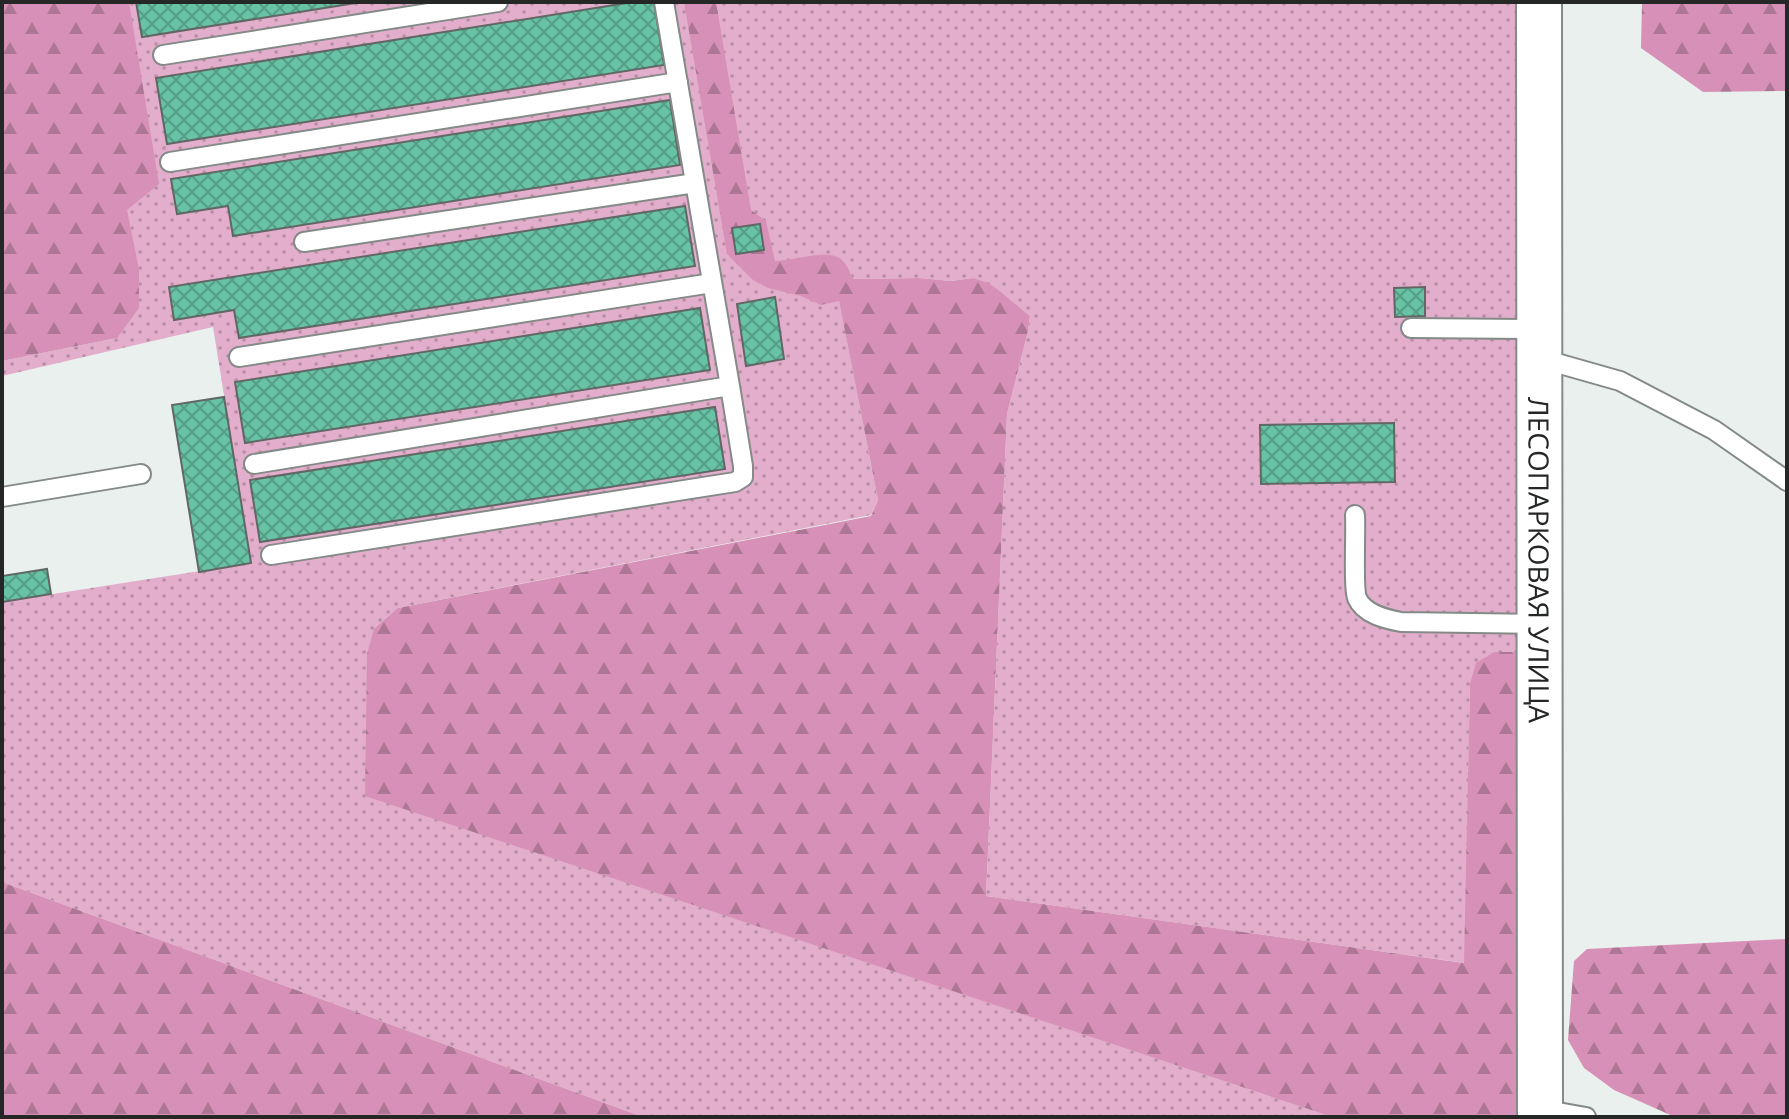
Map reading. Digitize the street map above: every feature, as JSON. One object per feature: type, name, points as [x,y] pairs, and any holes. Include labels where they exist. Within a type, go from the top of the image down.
[{"type":"street","name":"ЛЕСОПАРКОВАЯ УЛИЦА","points":[[1539,2],[1540,1113]]},
{"type":"lane","points":[[163,55],[498,2]]},
{"type":"lane","points":[[271,555],[735,482],[743,477],[664,2]]},
{"type":"lane","points":[[170,162],[678,82]]},
{"type":"lane","points":[[304,242],[695,183]]},
{"type":"lane","points":[[239,357],[712,283]]},
{"type":"lane","points":[[1411,328],[1539,344],[1620,381],[1714,430],[1787,481]]},
{"type":"lane","points":[[254,464],[730,386]]},
{"type":"lane","points":[[2,497],[141,474]]},
{"type":"lane","points":[[1355,515],[1356,597],[1365,609],[1385,619],[1401,622],[1539,624]]},
{"type":"lane","points":[[1540,1113],[1586,1117]]},
{"type":"shaded area","points":[[86,2],[1518,2],[1523,652],[1470,684],[1465,963],[986,896],[1007,414],[1030,316],[1000,291],[973,278],[951,281],[852,279],[839,300],[878,500],[871,515],[398,608],[365,795],[1332,1117],[643,1117],[2,882],[2,602],[251,563],[213,327],[2,376],[2,361],[117,338]]},
{"type":"green space","points":[[2,2],[129,2],[159,184],[127,210],[139,270],[139,308],[117,338],[2,361]]},
{"type":"green space","points":[[684,2],[716,2],[751,210],[766,221],[775,261],[830,255],[843,261],[853,279],[951,281],[973,278],[1000,291],[1030,316],[1007,414],[986,896],[1464,963],[1470,684],[1476,663],[1494,652],[1523,652],[1527,1117],[1332,1117],[365,796],[367,654],[374,629],[398,608],[871,516],[878,500],[839,301],[821,305],[801,296],[768,288],[753,280],[727,254]]},
{"type":"green space","points":[[1642,2],[1787,2],[1787,91],[1703,92],[1641,48]]},
{"type":"green space","points":[[2,882],[643,1117],[2,1117]]},
{"type":"green space","points":[[1787,939],[1787,1117],[1675,1117],[1614,1090],[1584,1068],[1568,1040],[1574,961],[1587,949]]},
{"type":"building","points":[[136,2],[362,2],[142,37]]},
{"type":"building","points":[[633,2],[654,2],[664,65],[167,144],[156,78]]},
{"type":"building","points":[[670,100],[680,165],[233,236],[228,206],[177,214],[171,179]]},
{"type":"building","points":[[685,206],[695,266],[239,338],[234,310],[174,320],[169,287]]},
{"type":"building","points":[[760,224],[764,250],[736,254],[732,228]]},
{"type":"building","points":[[1425,287],[1425,316],[1395,317],[1394,288]]},
{"type":"building","points":[[775,297],[784,359],[746,366],[737,304]]},
{"type":"building","points":[[700,308],[710,370],[245,443],[235,382]]},
{"type":"building","points":[[224,397],[251,563],[199,572],[172,405]]},
{"type":"building","points":[[715,407],[725,469],[260,542],[250,480]]},
{"type":"building","points":[[1394,423],[1395,482],[1261,484],[1260,425]]},
{"type":"building","points":[[47,569],[51,594],[2,602],[2,576]]}]
